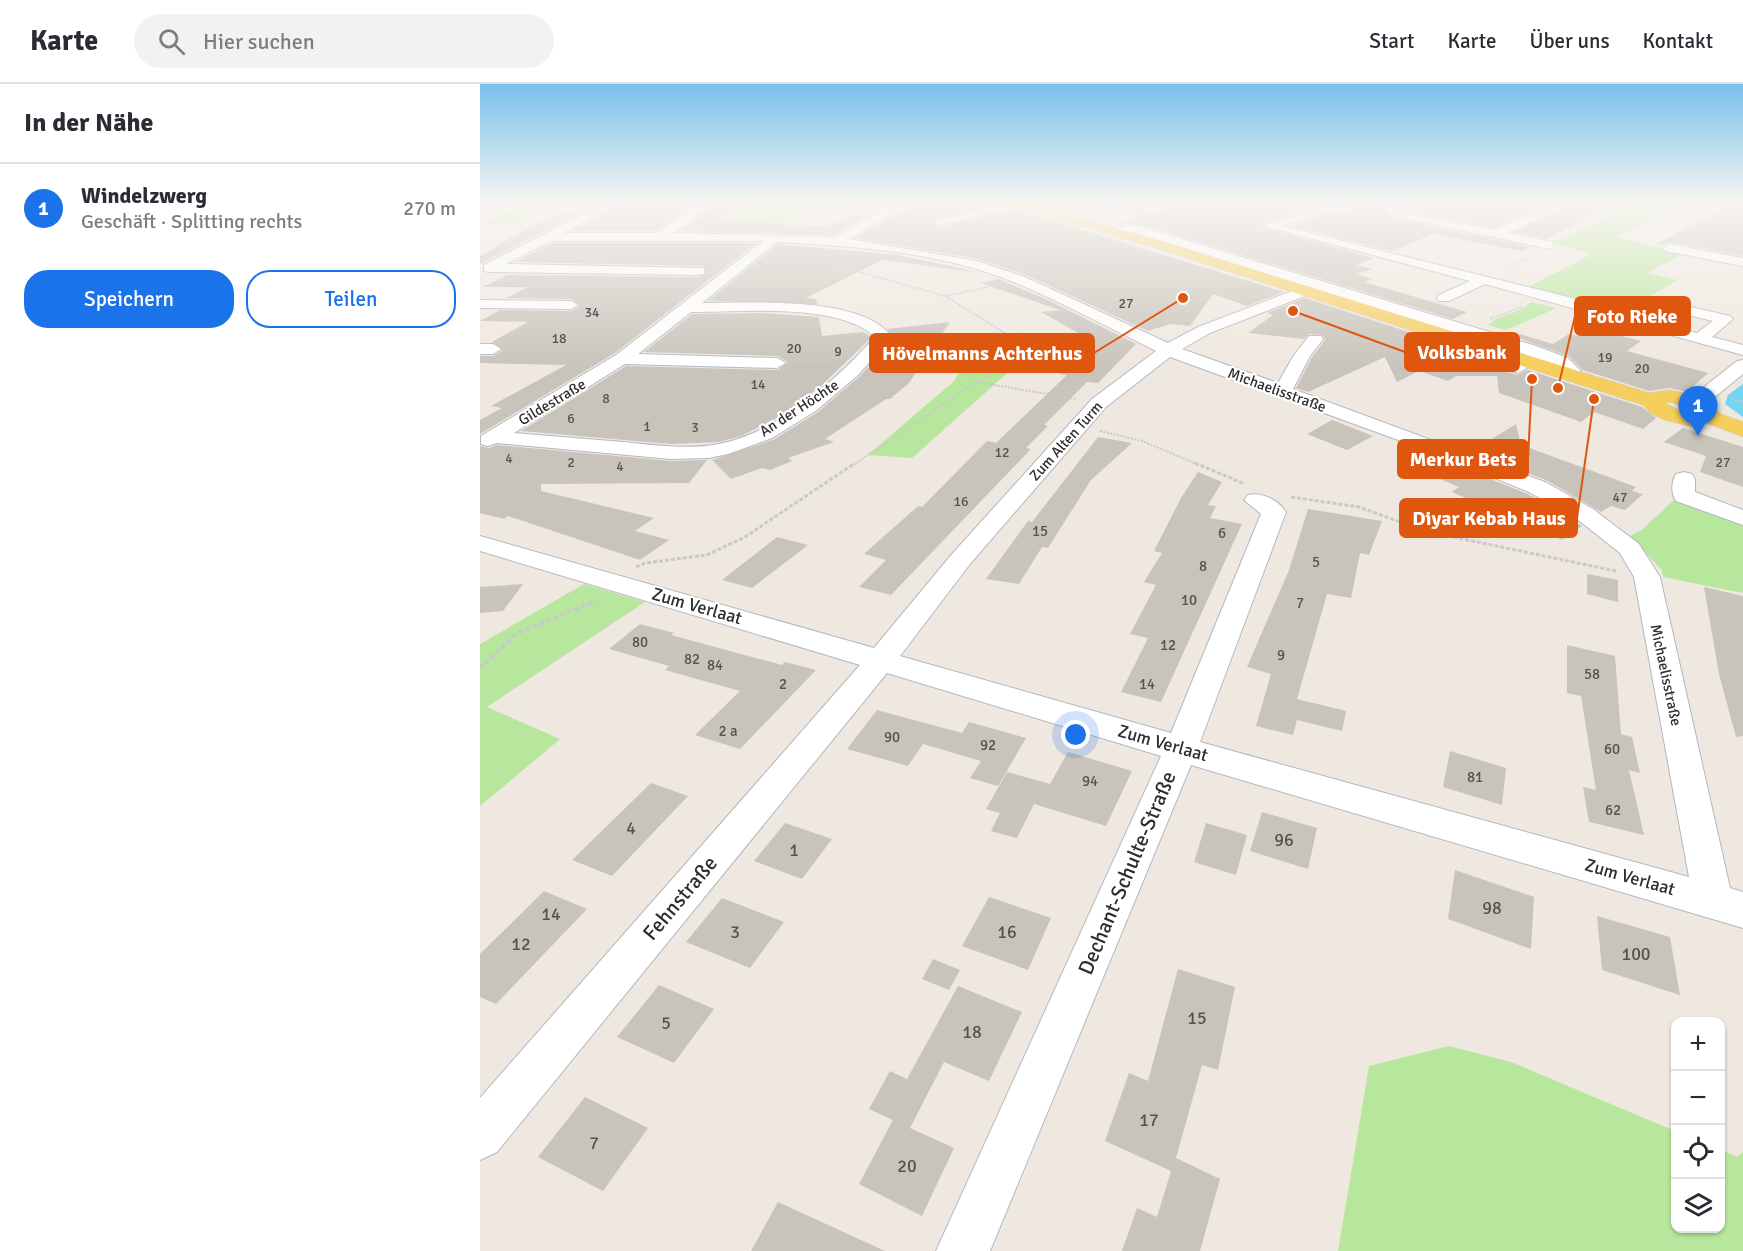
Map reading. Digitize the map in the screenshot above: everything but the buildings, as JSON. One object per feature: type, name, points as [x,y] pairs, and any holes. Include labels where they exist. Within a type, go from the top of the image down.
[{"type":"main road","points":[[1299,293],[1399,317],[1654,399]]},
{"type":"main road","points":[[1358,308],[1654,399]]},
{"type":"main road","points":[[1654,399],[1656,407],[1670,414],[1689,418],[1703,409],[1743,430]]},
{"type":"street","points":[[485,270],[506,259]]},
{"type":"street","name":"Gildestraße","points":[[486,441],[622,359],[746,259]]},
{"type":"street","name":"Michaelisstraße","points":[[948,259],[1020,280],[1168,350],[1537,488],[1585,514],[1630,549],[1647,578],[1713,901]]},
{"type":"street","points":[[1187,259],[1299,293],[1518,368]]},
{"type":"street","points":[[1233,259],[1530,350],[1562,362],[1572,371]]},
{"type":"street","points":[[1402,259],[1599,309],[1743,350]]},
{"type":"street","points":[[1701,268],[1743,276]]},
{"type":"street","points":[[485,270],[699,271]]},
{"type":"street","points":[[1444,298],[1483,280]]},
{"type":"street","name":"Zum Alten Turm","points":[[881,660],[961,559],[1099,403],[1168,350],[1204,330],[1299,293]]},
{"type":"street","points":[[480,304],[571,305]]},
{"type":"street","name":"An der Höchte","points":[[486,441],[688,453],[722,450],[778,425],[833,390],[864,361],[884,337],[880,329],[871,322],[851,316],[800,309],[687,307]]},
{"type":"street","points":[[1646,324],[1674,307],[1743,322]]},
{"type":"street","points":[[1699,339],[1725,319]]},
{"type":"street","points":[[1282,392],[1302,355],[1315,339]]},
{"type":"street","points":[[622,359],[777,363]]},
{"type":"street","points":[[1703,409],[1743,365]]},
{"type":"street","points":[[1684,479],[1684,496],[1743,518]]},
{"type":"street","name":"Dechant-Schulte-Straße","points":[[963,1251],[1181,749],[1274,512],[1256,500]]},
{"type":"street","name":"Zum Verlaat","points":[[480,543],[1181,749],[1743,910]]},
{"type":"street","name":"Fehnstraße","points":[[480,1135],[881,660]]},
{"type":"path","points":[[480,668],[516,634],[619,584],[645,563],[707,555],[745,537],[976,382],[1026,357],[1016,340],[945,296],[828,263],[756,259]]},
{"type":"path","points":[[1483,280],[1527,259]]},
{"type":"path","points":[[945,296],[1020,280]]},
{"type":"path","points":[[777,363],[800,360],[864,361],[960,366],[976,382],[1099,403]]},
{"type":"path","points":[[1079,426],[1142,441],[1250,486],[1256,500],[1282,496],[1359,507],[1425,531],[1647,578]]},
{"type":"green space","points":[[1581,259],[1672,259],[1647,273],[1677,280],[1651,296],[1672,301],[1648,316],[1528,287]]},
{"type":"green space","points":[[1531,302],[1557,308],[1506,330],[1488,325],[1498,318],[1520,310]]},
{"type":"green space","points":[[980,335],[1041,343],[912,458],[868,455],[954,381]]},
{"type":"green space","points":[[1677,497],[1743,522],[1743,593],[1663,577],[1662,570],[1630,536],[1643,529]]},
{"type":"green space","points":[[584,584],[645,602],[487,707],[560,739],[480,806],[480,644]]},
{"type":"green space","points":[[1449,1046],[1511,1062],[1671,1129],[1671,1233],[1725,1233],[1725,1152],[1737,1157],[1743,1152],[1743,1251],[1338,1251],[1369,1066]]},
{"type":"water","points":[[1743,384],[1743,417],[1725,404],[1728,395]]},
{"type":"place","name":"Hövelmanns Achterhus","points":[[1183,298]]},
{"type":"place","name":"Volksbank","points":[[1293,311]]},
{"type":"place","name":"Merkur Bets","points":[[1532,379]]},
{"type":"place","name":"Foto Rieke","points":[[1558,388]]},
{"type":"place","name":"Diyar Kebab Haus","points":[[1594,399]]},
{"type":"place","name":"Windelzwerg","points":[[1698,436]]}]
